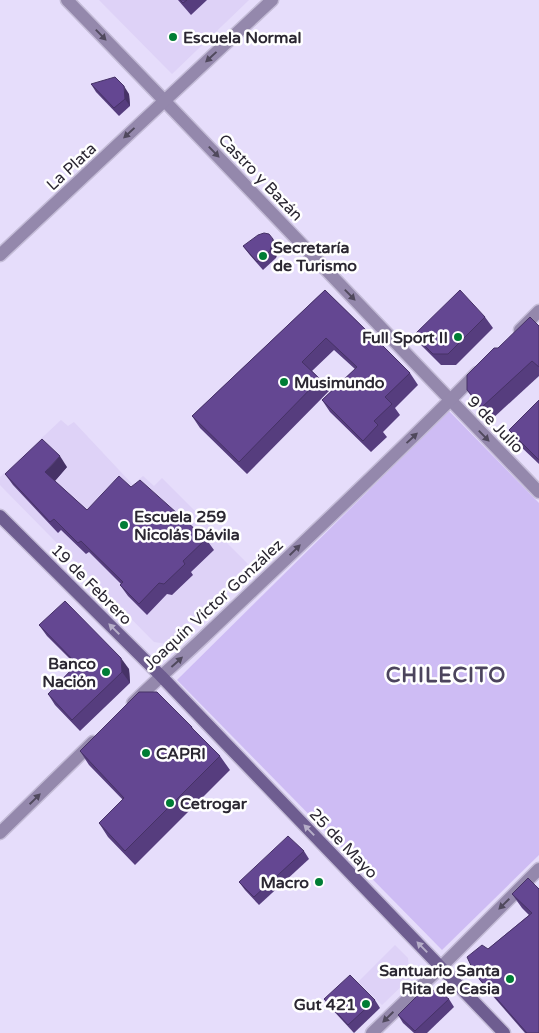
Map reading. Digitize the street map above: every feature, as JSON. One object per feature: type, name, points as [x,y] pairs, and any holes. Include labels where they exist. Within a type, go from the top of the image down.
[{"type":"main road","name":"19 de Febrero","points":[[0,516],[161,676]]},
{"type":"main road","name":"25 de Mayo","points":[[161,676],[504,1033]]},
{"type":"street","name":"Castro y Bazán","points":[[67,0],[165,100],[450,401]]},
{"type":"street","name":"La Plata","points":[[0,255],[272,0]]},
{"type":"street","points":[[512,338],[539,311]]},
{"type":"street","name":"Joaquín Víctor González","points":[[126,710],[450,401],[484,366]]},
{"type":"street","name":"9 de Julio","points":[[450,401],[539,492]]},
{"type":"street","points":[[0,833],[105,731]]},
{"type":"street","points":[[372,1033],[539,869]]},
{"type":"shaded area","name":"Escuela Normal","points":[[99,0],[249,0],[172,74]]},
{"type":"shaded area","points":[[449,411],[539,503],[539,855],[442,950],[177,680]]},
{"type":"shaded area","name":"Escuela 259 Nicolás Dávila","points":[[61,420],[68,426],[74,422],[133,485],[143,476],[154,486],[162,478],[248,564],[167,644],[154,642],[0,485],[0,477]]},
{"type":"shaded area","points":[[395,945],[408,958],[410,978],[382,1005],[358,982]]},
{"type":"building","points":[[115,77],[124,86],[125,99],[114,108],[91,84]]},
{"type":"building","points":[[264,233],[269,234],[273,239],[270,251],[257,262],[243,246]]},
{"type":"building","points":[[325,290],[410,373],[385,397],[392,404],[374,421],[378,425],[363,441],[322,400],[357,367],[326,338],[302,362],[320,379],[239,462],[192,416]]},
{"type":"building","name":"Full Sport II","points":[[460,290],[485,317],[448,354],[433,354],[414,335]]},
{"type":"building","points":[[530,317],[539,326],[539,367],[532,361],[482,407],[467,390],[467,375],[494,348],[498,348]]},
{"type":"building","points":[[539,400],[539,460],[509,430]]},
{"type":"building","points":[[42,439],[60,456],[45,472],[87,510],[119,476],[131,487],[140,480],[206,539],[183,561],[185,564],[164,584],[159,583],[139,604],[120,585],[123,582],[81,541],[78,543],[54,519],[50,522],[5,474]]},
{"type":"building","name":"Banco Nación","points":[[65,601],[121,658],[122,672],[72,720],[48,694],[77,664],[39,625]]},
{"type":"building","points":[[139,692],[157,692],[220,756],[125,851],[99,823],[124,798],[80,751]]},
{"type":"building","points":[[288,836],[304,851],[254,897],[239,882]]},
{"type":"building","name":"Santuario Santa Rita de Casia","points":[[528,878],[539,889],[539,1033],[527,1033],[475,974],[467,957],[482,945],[488,949],[532,913],[512,894]]},
{"type":"building","points":[[350,975],[375,1000],[348,1025],[324,999]]},
{"type":"building","points":[[424,989],[438,991],[449,999],[415,1031],[398,1015]]},
{"type":"place","name":"Escuela Normal","points":[[173,37]]},
{"type":"place","name":"Secretaría de Turismo","points":[[263,256]]},
{"type":"place","name":"Full Sport II","points":[[458,337]]},
{"type":"place","name":"Musimundo","points":[[284,382]]},
{"type":"place","name":"Escuela 259 Nicolás Dávila","points":[[124,525]]},
{"type":"place","name":"Banco Nación","points":[[106,672]]},
{"type":"place","name":"CAPRI","points":[[146,753]]},
{"type":"place","name":"Cetrogar","points":[[170,803]]},
{"type":"place","name":"Macro","points":[[319,882]]},
{"type":"place","name":"Santuario Santa Rita de Casia","points":[[510,979]]},
{"type":"place","name":"Gut 421","points":[[366,1004]]},
{"type":"district","name":"CHILECITO","points":[[446,675]]}]
